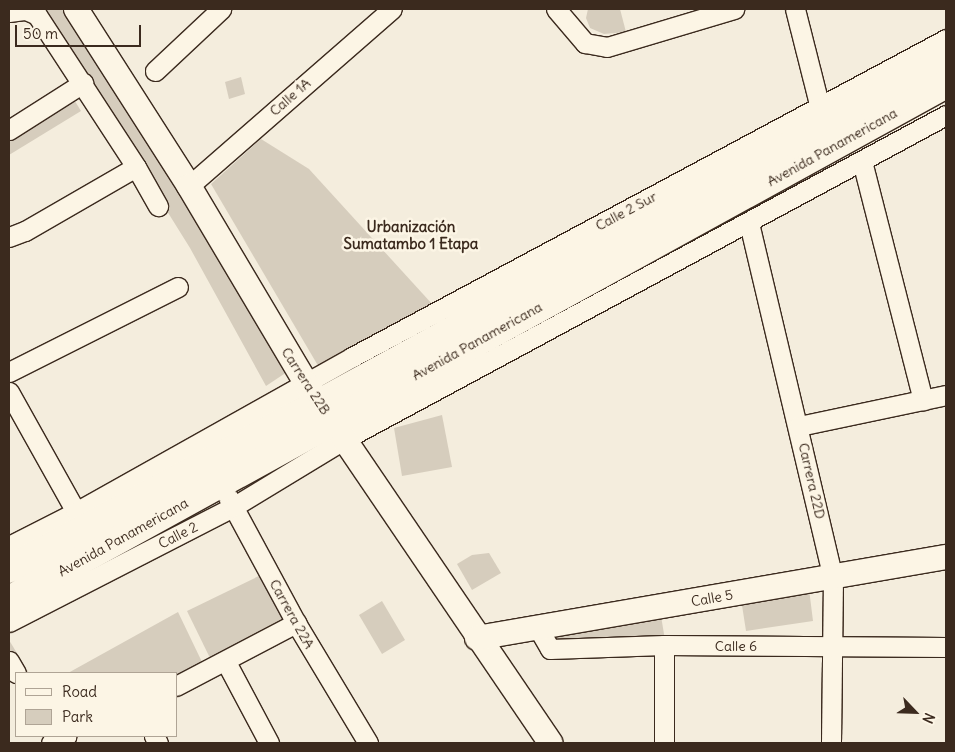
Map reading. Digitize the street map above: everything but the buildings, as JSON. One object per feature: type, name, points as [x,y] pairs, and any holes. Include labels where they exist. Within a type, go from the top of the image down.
[{"type":"main road","name":"Avenida Panamericana","points":[[9,600],[221,483],[326,412],[946,60]]},
{"type":"main road","name":"Avenida Panamericana","points":[[9,569],[326,412],[946,84]]},
{"type":"street","name":"Carrera 22B","points":[[76,9],[189,186],[326,412],[477,638],[551,743]]},
{"type":"street","points":[[155,71],[221,9]]},
{"type":"street","name":"Calle 1A","points":[[189,186],[392,9]]},
{"type":"street","points":[[556,9],[585,43],[607,47],[733,9]]},
{"type":"street","points":[[794,9],[820,108]]},
{"type":"street","points":[[9,12],[26,10],[37,15],[83,83],[136,167],[158,206]]},
{"type":"street","name":"Calle 2 Sur","points":[[326,412],[820,108],[946,39]]},
{"type":"street","points":[[9,130],[83,83]]},
{"type":"street","points":[[9,546],[76,512],[326,412],[750,223],[946,115]]},
{"type":"street","points":[[862,161],[924,400]]},
{"type":"street","points":[[9,237],[25,231],[136,167]]},
{"type":"street","name":"Carrera 22D","points":[[750,223],[833,578],[831,743]]},
{"type":"street","points":[[9,372],[178,287]]},
{"type":"street","points":[[9,392],[76,512]]},
{"type":"street","points":[[799,426],[946,395]]},
{"type":"street","name":"Calle 2","points":[[9,622],[233,507],[326,412]]},
{"type":"street","name":"Carrera 22A","points":[[221,483],[296,623],[368,743]]},
{"type":"street","name":"Calle 5","points":[[477,638],[946,557]]},
{"type":"street","points":[[178,685],[226,662],[296,623]]},
{"type":"street","name":"Calle 6","points":[[538,628],[550,650],[664,645],[946,648]]},
{"type":"street","points":[[664,645],[664,743]]},
{"type":"street","points":[[9,661],[15,672]]},
{"type":"street","points":[[226,662],[269,743]]},
{"type":"green space","points":[[41,9],[68,9],[290,370],[266,386],[190,248]]},
{"type":"green space","points":[[588,9],[620,9],[626,32],[604,34],[590,28],[586,18]]},
{"type":"green space","points":[[241,77],[245,94],[229,99],[225,82]]},
{"type":"green space","points":[[73,98],[81,111],[9,155],[9,137]]},
{"type":"green space","points":[[261,139],[309,169],[433,305],[320,369],[211,184]]},
{"type":"green space","points":[[442,415],[452,467],[402,476],[394,428]]},
{"type":"green space","points":[[489,553],[501,573],[472,590],[457,564],[472,555]]},
{"type":"green space","points":[[265,573],[288,620],[210,658],[187,611]]},
{"type":"green space","points":[[809,589],[813,621],[746,631],[741,599]]},
{"type":"green space","points":[[382,601],[405,640],[382,654],[359,615]]},
{"type":"green space","points":[[660,610],[665,640],[556,642],[551,636]]},
{"type":"green space","points":[[178,612],[202,662],[178,674],[178,672],[70,672]]},
{"type":"green space","points":[[9,640],[28,672],[15,672],[9,666]]},
{"type":"district","name":"Urbanización Sumatambo 1 Etapa","points":[[411,234]]}]
